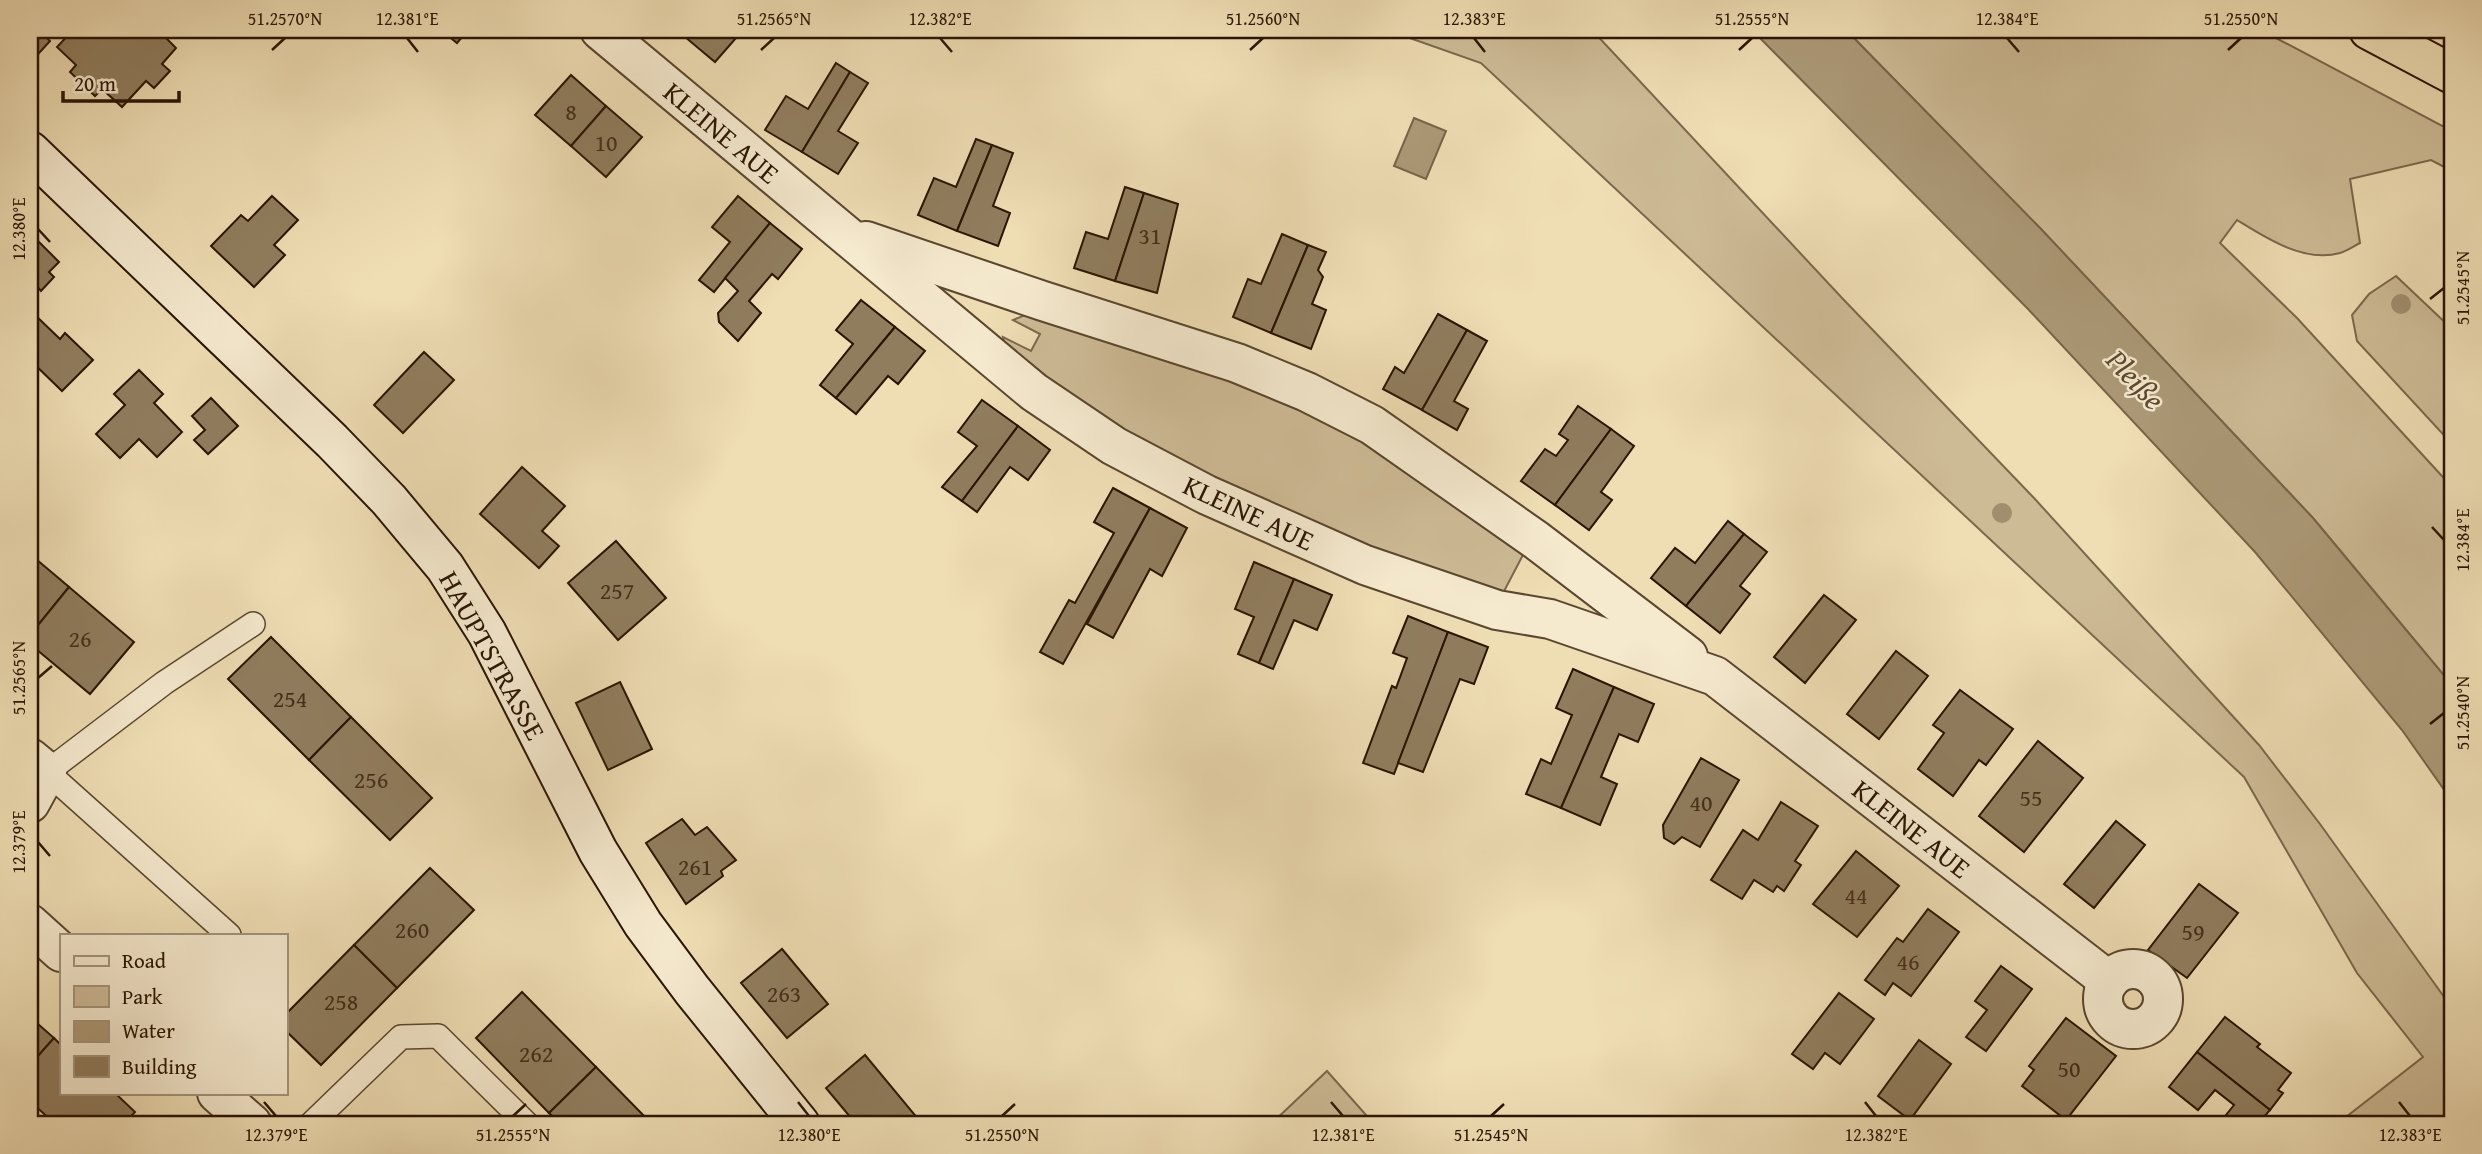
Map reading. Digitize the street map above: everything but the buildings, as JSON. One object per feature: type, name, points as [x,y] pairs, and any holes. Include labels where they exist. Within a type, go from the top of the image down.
[{"type":"highway","points":[[2369,30],[2452,74]]},
{"type":"street","name":"KLEINE AUE","points":[[600,30],[1034,392],[1114,446],[1208,495],[1365,565],[1497,610],[1550,619],[1715,676]]},
{"type":"street","name":"HAUPTSTRASSE","points":[[30,151],[332,441],[389,500],[445,567],[487,633],[598,851],[643,924],[692,990],[800,1124]]},
{"type":"street","name":"KLEINE AUE","points":[[843,233],[1237,363],[1307,391],[1372,425],[1536,540],[2109,981]]},
{"type":"street","points":[[30,924],[60,952]]},
{"type":"street","points":[[218,1094],[252,1124]]},
{"type":"lane","points":[[228,934],[36,777],[164,683],[253,624]]},
{"type":"lane","points":[[311,1124],[401,1037],[438,1036],[527,1124]]},
{"type":"green space","points":[[1387,30],[1592,30],[1843,299],[2034,498],[2259,745],[2320,824],[2452,1008],[2452,1124],[2337,1124],[2423,1057],[2357,973],[2244,777],[1481,63]]},
{"type":"green space","points":[[1846,30],[2261,30],[2452,131],[2452,171],[2431,160],[2350,179],[2360,243],[2345,251],[2326,255],[2299,252],[2273,241],[2237,220],[2220,243],[2297,318],[2452,487],[2452,685],[2313,518],[2040,228]]},
{"type":"green space","points":[[2396,276],[2452,329],[2452,444],[2357,341],[2352,315],[2369,294]]},
{"type":"green space","points":[[1025,315],[1231,377],[1364,438],[1525,551],[1501,597],[1372,552],[1123,434],[1005,349],[1003,337],[1031,351],[1040,334],[1013,320]]},
{"type":"green space","points":[[1327,1071],[1374,1124],[1271,1124]]},
{"type":"water","name":"Pleiße","points":[[1752,30],[1846,30],[2040,228],[2313,518],[2452,685],[2452,801],[2402,730],[2255,552],[2028,309]]},
{"type":"water","points":[[1414,118],[1446,131],[1426,179],[1394,166]]}]
